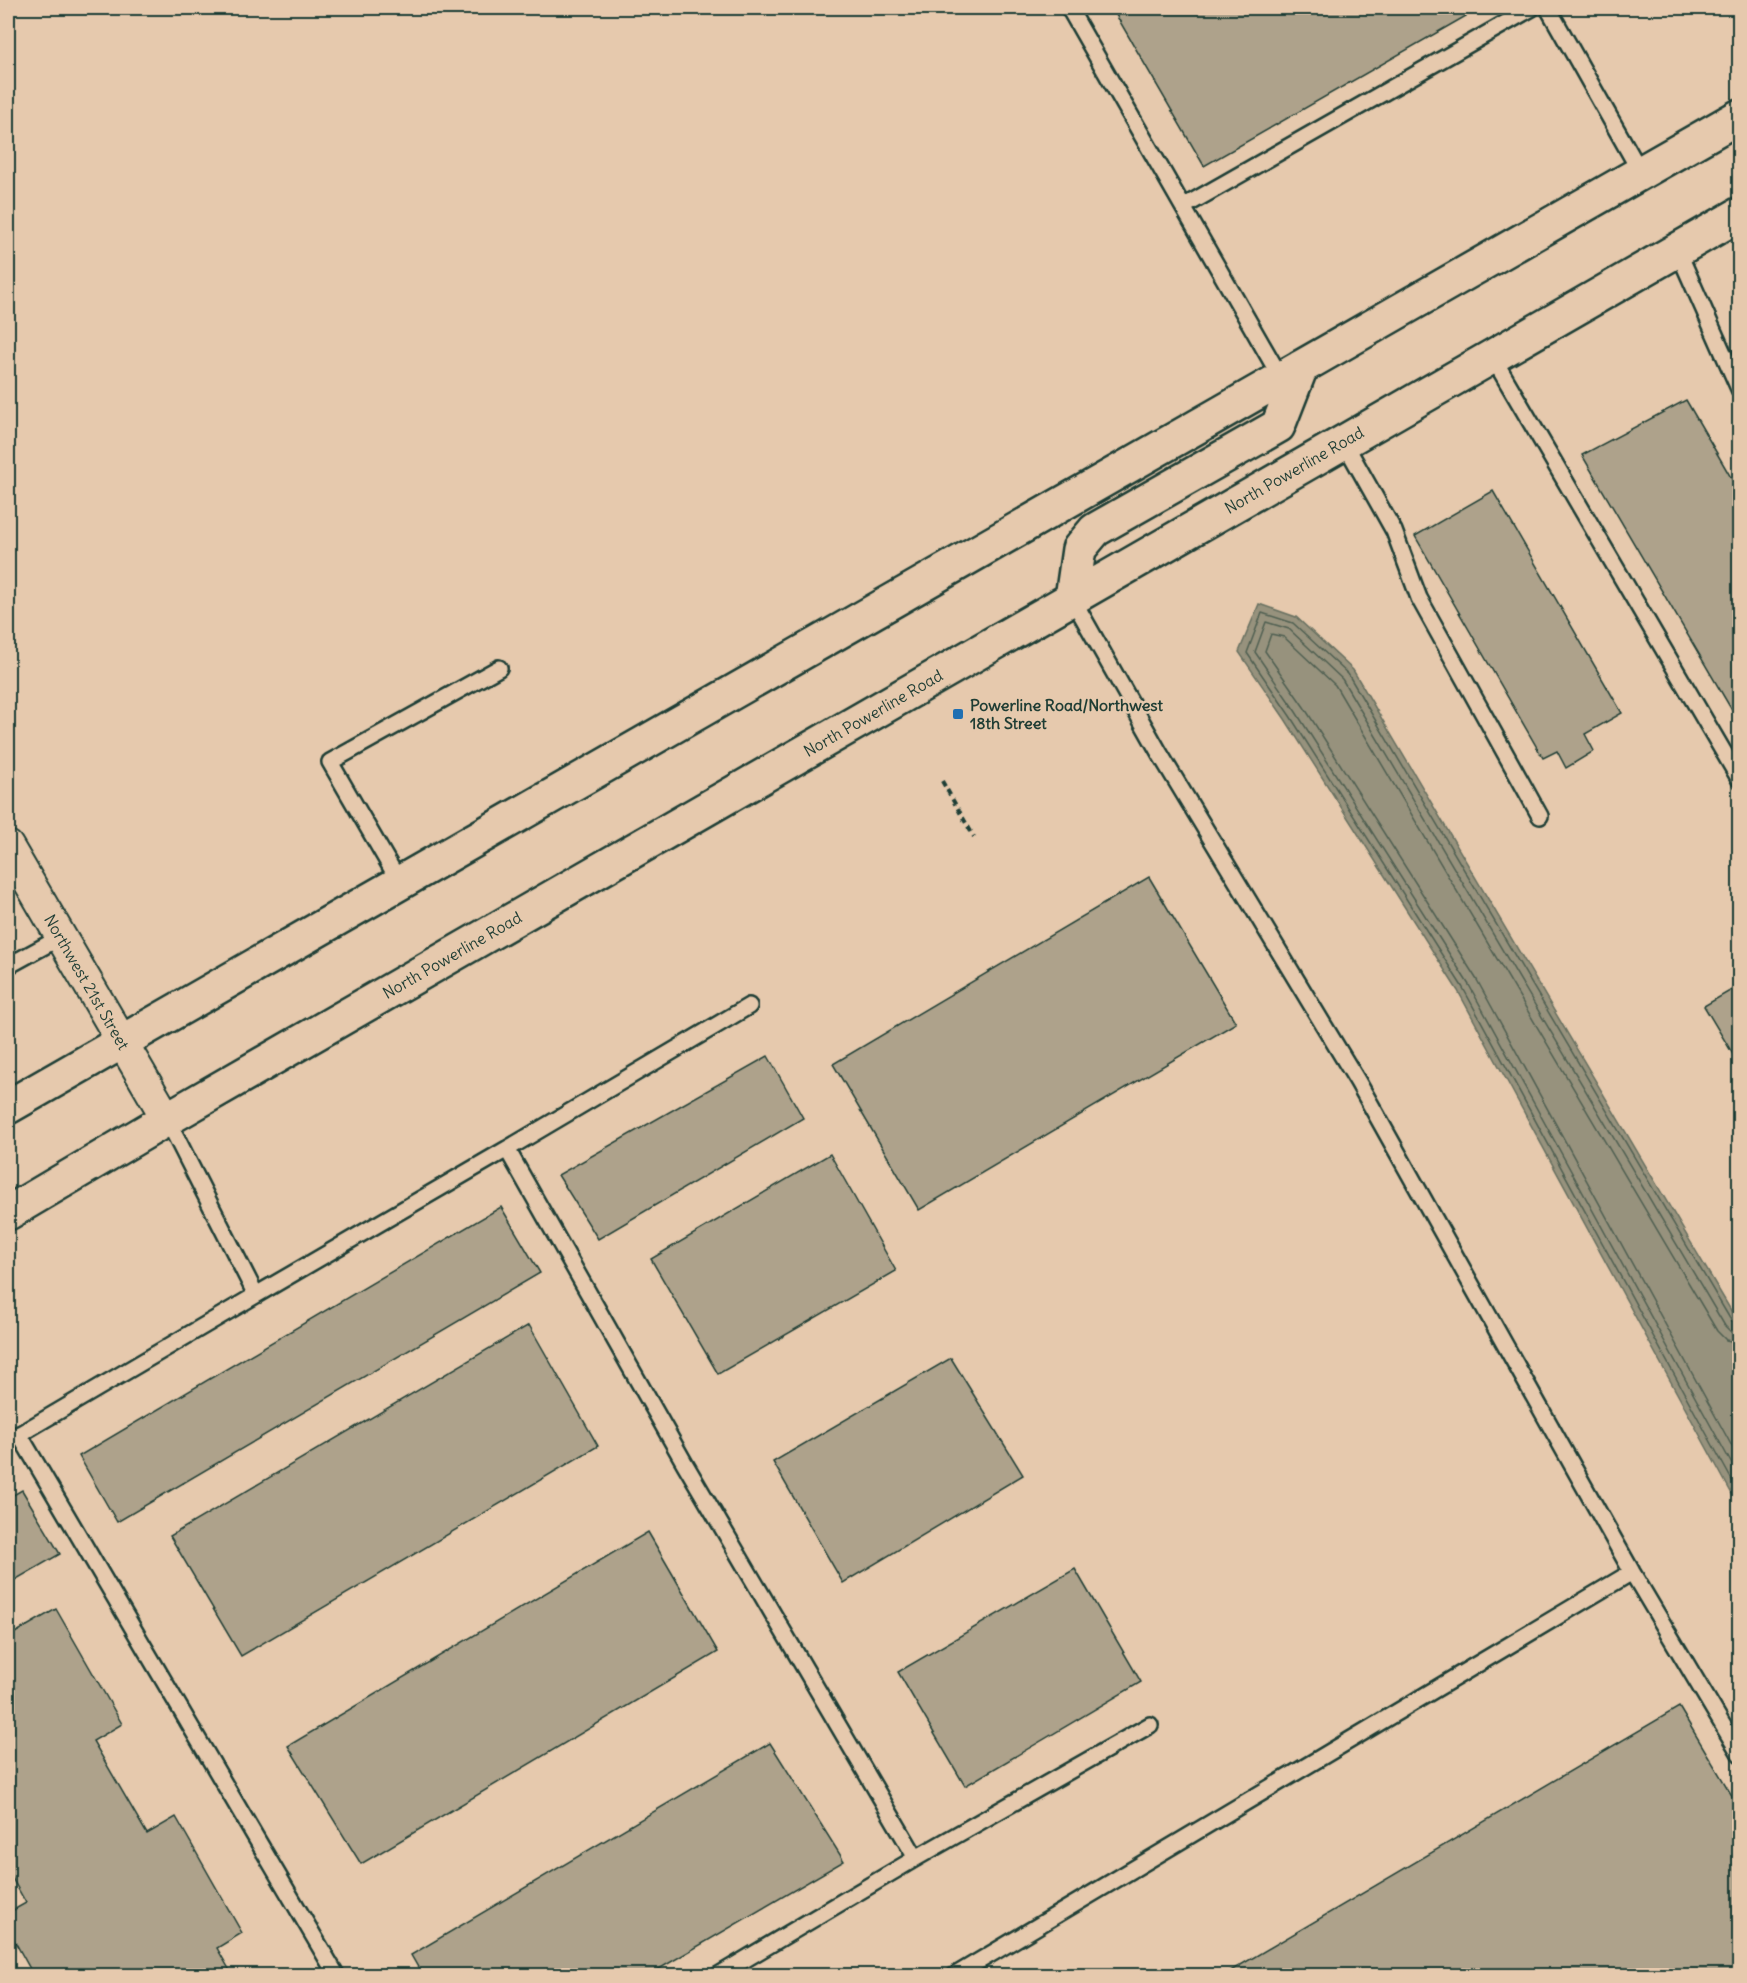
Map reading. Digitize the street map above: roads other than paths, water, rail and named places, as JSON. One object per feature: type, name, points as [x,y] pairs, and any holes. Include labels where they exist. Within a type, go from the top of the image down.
[{"type":"main road","points":[[8,1107],[1740,116]]},
{"type":"main road","name":"North Powerline Road","points":[[8,1214],[166,1119],[1740,214]]},
{"type":"main road","points":[[1072,598],[1079,549],[1095,530],[1278,426],[1291,373]]},
{"type":"street","name":"Northwest 21st Street","points":[[8,846],[166,1119]]},
{"type":"lane","points":[[1069,8],[1184,207],[1291,373]]},
{"type":"lane","points":[[1184,207],[1532,8]]},
{"type":"lane","points":[[1548,8],[1641,173]]},
{"type":"lane","points":[[1677,249],[1740,391]]},
{"type":"lane","points":[[1492,356],[1740,780]]},
{"type":"lane","points":[[1344,442],[1394,531],[1419,598],[1540,816]]},
{"type":"lane","points":[[1072,598],[1178,784],[1358,1082],[1632,1572],[1740,1754]]},
{"type":"lane","points":[[400,883],[330,762],[499,669]]},
{"type":"lane","points":[[8,966],[61,937]]},
{"type":"lane","points":[[338,1976],[13,1437],[749,1006]]},
{"type":"lane","points":[[166,1119],[256,1295]]},
{"type":"lane","points":[[507,1149],[680,1454],[916,1858]]},
{"type":"lane","points":[[954,1976],[1632,1572]]},
{"type":"lane","points":[[717,1976],[916,1858],[1150,1725]]},
{"type":"water","points":[[1259,604],[1296,617],[1353,670],[1739,1324],[1739,1507],[1458,991],[1285,719],[1239,652]]},
{"type":"place","name":"Powerline Road/Northwest 18th Street","points":[[958,714]]}]
